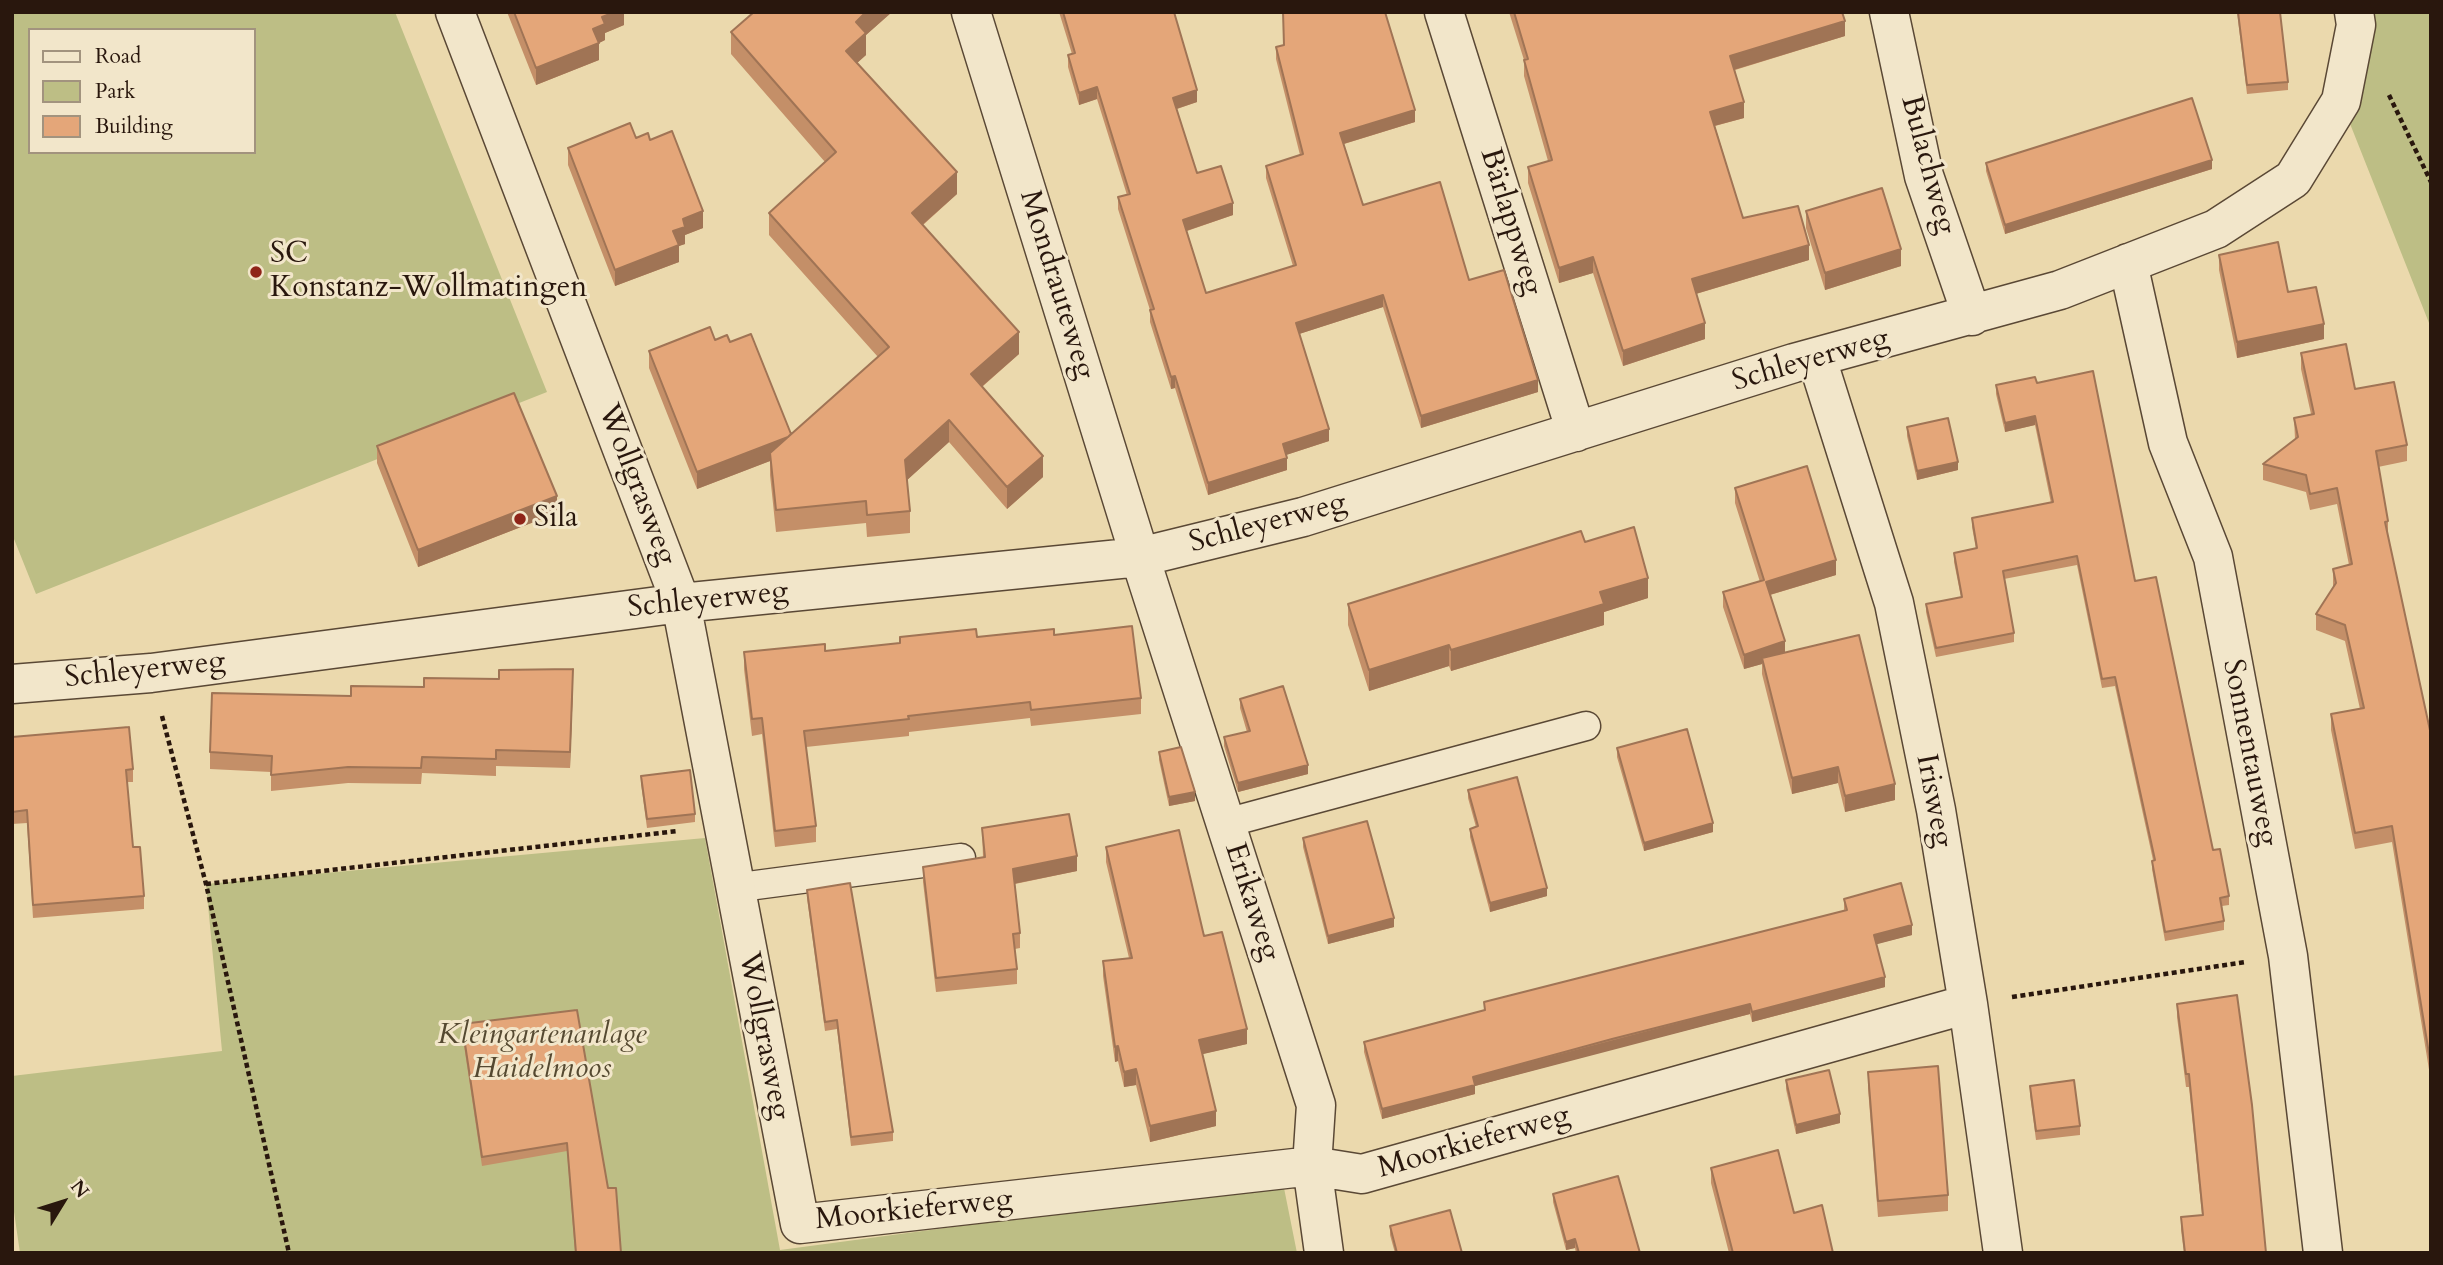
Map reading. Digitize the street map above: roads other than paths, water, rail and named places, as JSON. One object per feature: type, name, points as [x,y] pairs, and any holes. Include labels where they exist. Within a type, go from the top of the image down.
[{"type":"street","name":"Wollgrasweg","points":[[454,12],[681,603],[724,826],[733,888],[800,1224]]},
{"type":"street","name":"Mondrauteweg","points":[[971,12],[1140,557]]},
{"type":"street","name":"Bärlappweg","points":[[1444,12],[1576,432]]},
{"type":"street","name":"Bulachweg","points":[[1889,12],[1924,176],[1972,316]]},
{"type":"street","name":"Schleyerweg","points":[[12,684],[151,673],[681,603],[1140,557],[1303,517],[1817,359],[2060,290],[2216,229],[2293,179],[2341,101],[2355,18]]},
{"type":"street","name":"Sonnentauweg","points":[[2128,263],[2168,443],[2213,557],[2288,956],[2323,1253]]},
{"type":"street","name":"Irisweg","points":[[1817,359],[1894,603],[1936,810],[1968,1004],[2003,1253]]},
{"type":"street","name":"Erikaweg","points":[[1140,557],[1316,1104],[1312,1166],[1324,1253]]},
{"type":"street","name":"Moorkieferweg","points":[[800,1224],[1312,1166],[1362,1174],[1968,1004]]},
{"type":"lane","points":[[1226,822],[1586,726]]},
{"type":"lane","points":[[733,888],[961,858]]},
{"type":"place","name":"SC Konstanz-Wollmatingen","points":[[256,272]]},
{"type":"place","name":"Sila","points":[[520,519]]},
{"type":"park label","name":"Kleingartenanlage Haidelmoos","points":[[542,1053]]}]
